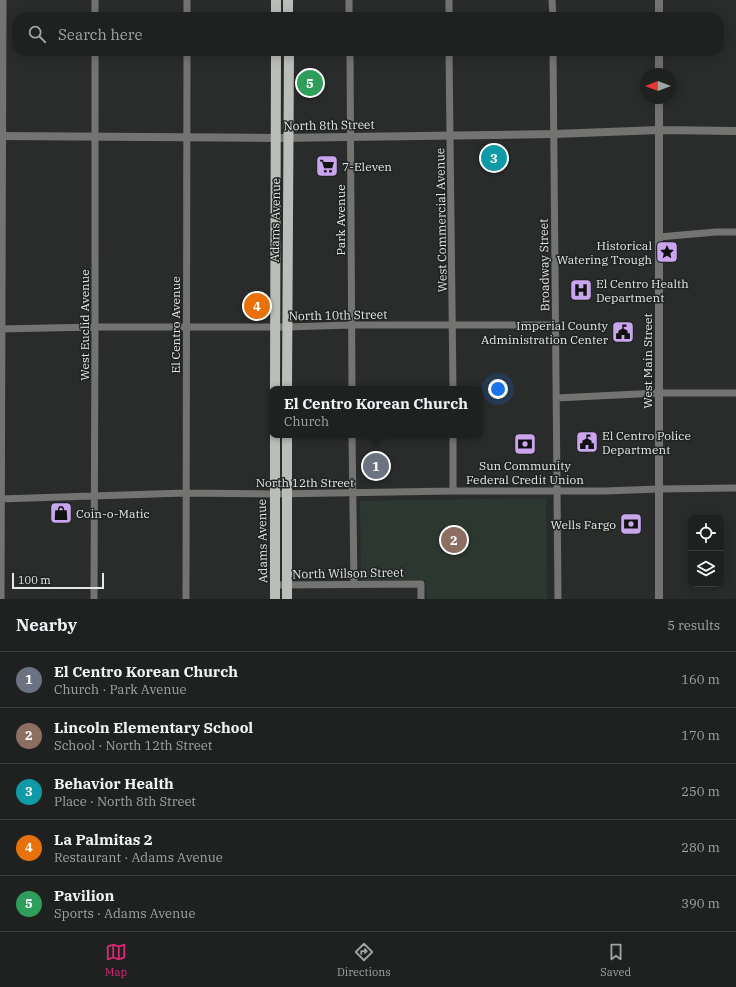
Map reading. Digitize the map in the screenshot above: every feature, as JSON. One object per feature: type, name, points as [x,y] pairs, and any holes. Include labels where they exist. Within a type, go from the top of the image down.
[{"type":"main road","points":[[276,0],[276,12]]},
{"type":"main road","points":[[288,0],[288,12]]},
{"type":"main road","name":"Adams Avenue","points":[[275,386],[276,56]]},
{"type":"main road","name":"Adams Avenue","points":[[287,386],[289,137],[288,56]]},
{"type":"main road","name":"Adams Avenue","points":[[275,438],[275,599]]},
{"type":"main road","name":"Adams Avenue","points":[[287,438],[287,599]]},
{"type":"street","points":[[2,599],[1,136],[3,0]]},
{"type":"street","points":[[95,0],[95,12]]},
{"type":"street","points":[[187,0],[187,12]]},
{"type":"street","points":[[349,0],[349,12]]},
{"type":"street","points":[[449,0],[449,12]]},
{"type":"street","points":[[552,0],[553,12]]},
{"type":"street","points":[[659,0],[659,12]]},
{"type":"street","name":"West Euclid Avenue","points":[[94,56],[94,599]]},
{"type":"street","name":"El Centro Avenue","points":[[186,599],[187,56]]},
{"type":"street","name":"Park Avenue","points":[[350,56],[352,386]]},
{"type":"street","name":"West Commercial Avenue","points":[[449,56],[453,386]]},
{"type":"street","name":"Broadway Street","points":[[553,56],[558,599]]},
{"type":"street","points":[[659,56],[659,68]]},
{"type":"street","name":"West Main Street","points":[[659,104],[659,599]]},
{"type":"street","name":"North 8th Street","points":[[1,136],[276,138],[554,134],[658,130],[736,131]]},
{"type":"street","points":[[659,237],[716,232],[736,232]]},
{"type":"street","name":"North 10th Street","points":[[1,329],[186,326],[556,325]]},
{"type":"street","points":[[556,398],[659,393],[736,392]]},
{"type":"street","points":[[352,438],[354,584]]},
{"type":"street","points":[[453,438],[453,491]]},
{"type":"street","name":"North 12th Street","points":[[1,499],[185,493],[287,494],[453,491],[605,491],[736,488]]},
{"type":"street","name":"North Wilson Street","points":[[275,585],[421,584],[421,599]]},
{"type":"shaded area","points":[[546,498],[547,599],[427,599],[426,580],[361,581],[360,501]]},
{"type":"place","name":"Pavilion","points":[[310,83]]},
{"type":"place","name":"Behavior Health","points":[[494,158]]},
{"type":"place","name":"7-Eleven","points":[[327,166]]},
{"type":"place","name":"Historical Watering Trough","points":[[667,252]]},
{"type":"place","name":"El Centro Health Department","points":[[581,290]]},
{"type":"place","name":"La Palmitas 2","points":[[257,306]]},
{"type":"place","name":"Imperial County Administration Center","points":[[623,332]]},
{"type":"place","name":"El Centro Police Department","points":[[587,442]]},
{"type":"place","name":"Sun Community Federal Credit Union","points":[[525,444]]},
{"type":"place","name":"El Centro Korean Church","points":[[376,466]]},
{"type":"place","name":"Coin-o-Matic","points":[[61,513]]},
{"type":"place","name":"Wells Fargo","points":[[631,524]]},
{"type":"place","name":"Lincoln Elementary School","points":[[454,540]]}]
